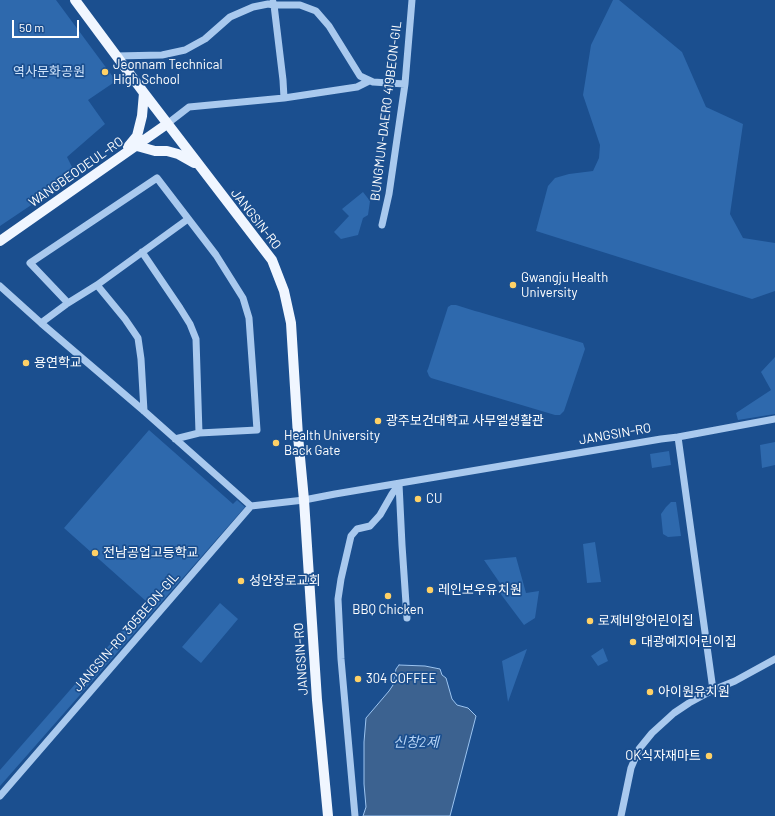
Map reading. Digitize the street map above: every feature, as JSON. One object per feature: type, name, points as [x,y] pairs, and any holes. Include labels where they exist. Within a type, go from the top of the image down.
[{"type":"main road","name":"JANGSIN-RO","points":[[75,0],[167,124],[272,260],[284,291],[291,323],[317,700],[328,816]]},
{"type":"main road","points":[[123,155],[137,136],[142,116],[144,93]]},
{"type":"main road","name":"WANGBEODEUL-RO","points":[[0,241],[167,124]]},
{"type":"main road","points":[[137,146],[154,151],[168,151],[178,154],[200,166]]},
{"type":"street","name":"BUNGMUN-DAERO 419BEON-GIL","points":[[382,225],[390,194],[405,84],[412,0]]},
{"type":"street","points":[[273,3],[284,98]]},
{"type":"street","points":[[116,56],[162,56],[185,50],[205,39],[230,17],[253,7],[273,3],[300,5],[316,11],[330,26],[360,76],[373,82],[405,84]]},
{"type":"street","points":[[167,124],[189,107],[284,98],[357,88],[369,81]]},
{"type":"street","points":[[68,303],[30,263],[157,178],[216,255],[243,298],[249,318],[257,430],[199,433],[175,439]]},
{"type":"street","points":[[41,323],[68,303],[97,285],[188,219]]},
{"type":"street","points":[[142,252],[190,324],[196,339],[199,433]]},
{"type":"street","points":[[97,285],[125,319],[138,338],[141,359],[144,411]]},
{"type":"street","points":[[0,286],[251,506],[304,500]]},
{"type":"street","name":"JANGSIN-RO","points":[[304,500],[678,437],[775,419]]},
{"type":"street","points":[[678,437],[714,690]]},
{"type":"street","points":[[355,816],[341,659],[338,599],[351,536],[357,529],[370,526],[380,515],[399,484]]},
{"type":"street","points":[[399,484],[407,618]]},
{"type":"street","name":"JANGSIN-RO 305BEON-GIL","points":[[0,796],[251,506]]},
{"type":"street","points":[[621,816],[631,768],[639,749],[652,733],[674,713],[689,703],[775,660]]},
{"type":"green space","name":"역사문화공원","points":[[0,0],[56,0],[116,81],[88,100],[105,124],[67,157],[76,175],[0,226]]},
{"type":"green space","points":[[613,0],[619,0],[682,52],[706,107],[743,124],[730,214],[743,238],[775,243],[775,291],[752,299],[536,231],[548,186],[555,178],[569,174],[593,171],[599,158],[600,145],[583,95],[591,45]]},
{"type":"green space","points":[[363,192],[370,201],[368,215],[363,218],[358,235],[341,239],[334,232],[349,216],[342,209]]},
{"type":"green space","points":[[451,305],[456,305],[583,343],[585,349],[564,411],[560,415],[555,415],[431,378],[427,371],[448,307]]},
{"type":"green space","points":[[775,357],[775,414],[738,420],[736,413],[771,390],[761,372]]},
{"type":"green space","points":[[149,430],[233,504],[237,500],[245,507],[0,786],[0,770],[147,602],[64,528]]},
{"type":"green space","points":[[775,442],[775,465],[762,468],[760,445]]},
{"type":"green space","points":[[669,451],[671,465],[652,468],[650,454]]},
{"type":"green space","points":[[671,502],[676,502],[681,536],[668,537],[663,534],[661,514]]},
{"type":"green space","points":[[595,542],[601,582],[587,583],[583,544]]},
{"type":"green space","points":[[516,557],[526,593],[539,591],[535,618],[524,625],[500,593],[504,589],[484,560]]},
{"type":"green space","points":[[220,603],[238,619],[201,663],[182,647]]},
{"type":"green space","points":[[603,648],[608,661],[598,666],[591,656]]},
{"type":"green space","points":[[527,649],[508,702],[502,661]]},
{"type":"water","name":"신창2제","points":[[399,665],[425,666],[440,669],[442,675],[446,678],[452,699],[457,705],[468,708],[476,716],[450,816],[363,816],[366,807],[364,784],[364,742],[366,718],[393,685],[396,669]]},
{"type":"place","name":"Jeonnam Technical High School","points":[[105,72]]},
{"type":"place","name":"Gwangju Health University","points":[[513,285]]},
{"type":"place","name":"용연학교","points":[[26,363]]},
{"type":"place","name":"광주보건대학교 사무엘생활관","points":[[378,421]]},
{"type":"place","name":"Health University Back Gate","points":[[276,443]]},
{"type":"place","name":"CU","points":[[418,499]]},
{"type":"place","name":"전남공업고등학교","points":[[95,553]]},
{"type":"place","name":"성안장로교회","points":[[241,581]]},
{"type":"place","name":"레인보우유치원","points":[[430,590]]},
{"type":"place","name":"BBQ Chicken","points":[[388,596]]},
{"type":"place","name":"로제비앙어린이집","points":[[590,621]]},
{"type":"place","name":"대광예지어린이집","points":[[633,642]]},
{"type":"place","name":"304 COFFEE","points":[[358,679]]},
{"type":"place","name":"아이원유치원","points":[[650,692]]},
{"type":"place","name":"OK식자재마트","points":[[709,756]]}]
